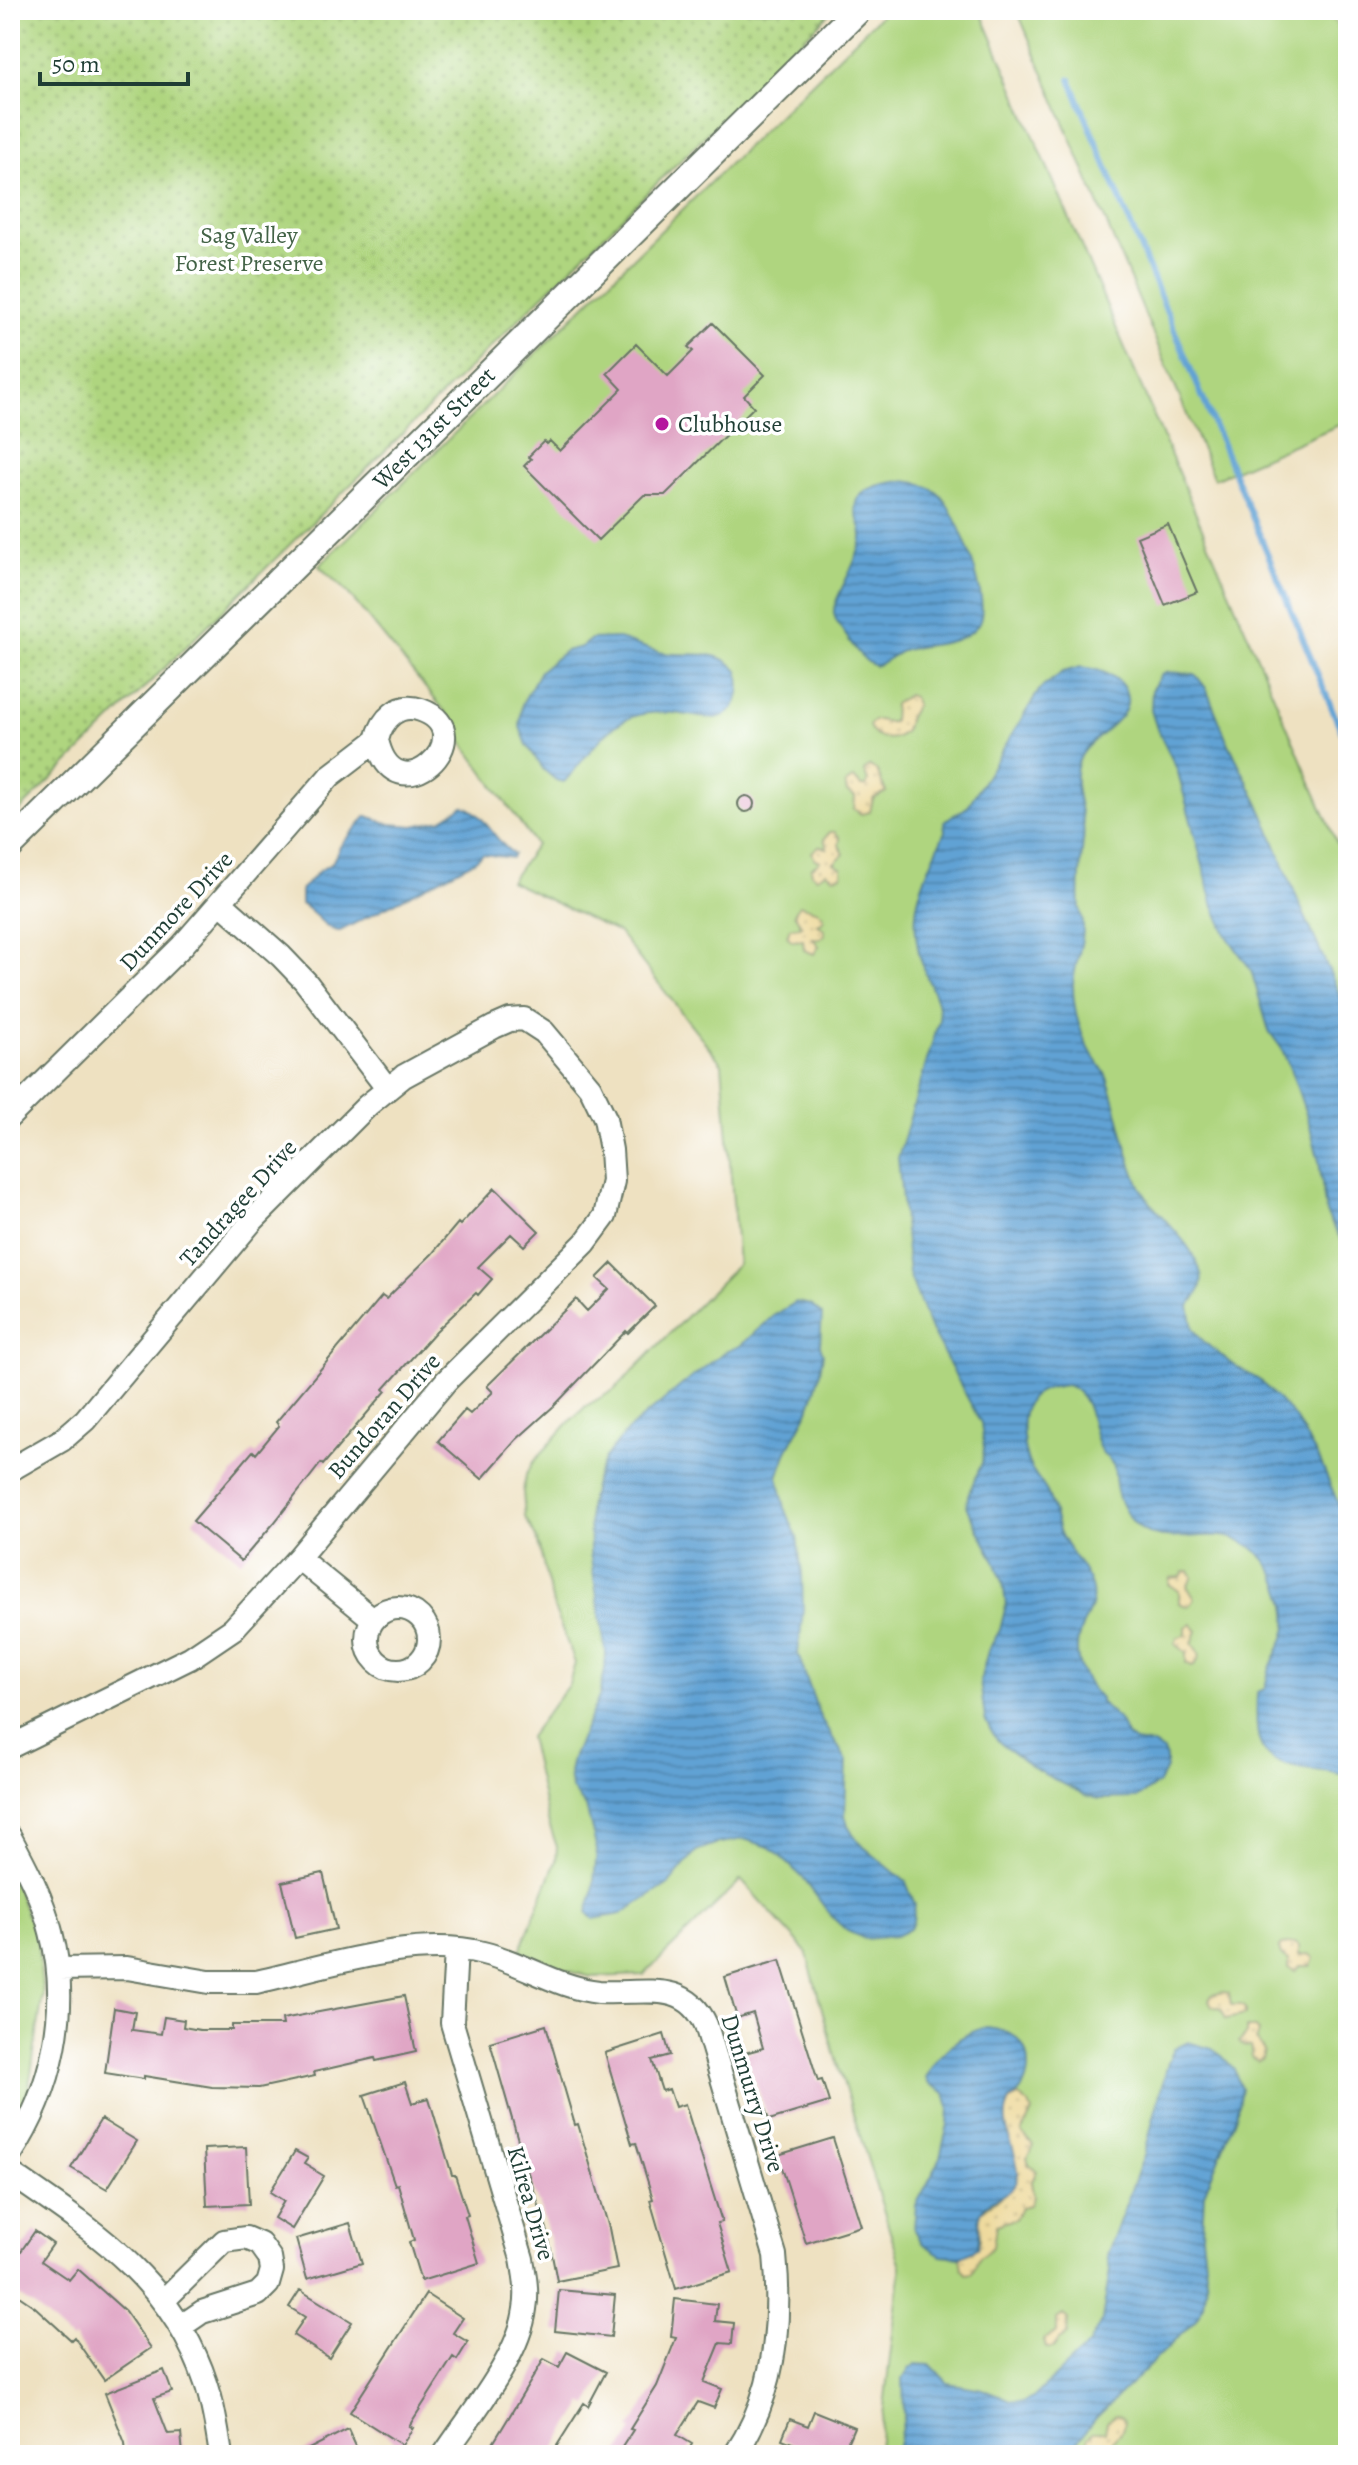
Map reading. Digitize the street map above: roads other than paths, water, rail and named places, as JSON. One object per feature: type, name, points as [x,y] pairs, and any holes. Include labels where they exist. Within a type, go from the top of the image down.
[{"type":"street","name":"West 131st Street","points":[[10,846],[858,10]]},
{"type":"street","name":"Dunmore Drive","points":[[10,1116],[182,946],[330,776],[377,740]]},
{"type":"street","points":[[221,903],[305,981],[387,1088]]},
{"type":"street","name":"Tandragee Drive","points":[[10,1470],[62,1440],[85,1420],[252,1221],[387,1088],[510,1020],[524,1019],[536,1025]]},
{"type":"street","name":"Bundoran Drive","points":[[10,1747],[190,1658],[215,1643],[246,1617],[446,1381],[585,1243],[605,1216],[613,1181],[605,1118],[590,1087],[536,1025]]},
{"type":"street","points":[[298,1558],[373,1619]]},
{"type":"street","points":[[10,1837],[40,1898],[59,1969],[56,2036],[51,2061],[36,2110],[10,2155]]},
{"type":"street","name":"Dunmurry Drive","points":[[59,1969],[127,1968],[234,1984],[256,1982],[403,1949],[456,1949],[482,1952],[597,1991],[678,1994],[700,2011],[775,2255],[779,2288],[777,2329],[768,2379],[758,2414],[735,2455]]},
{"type":"street","name":"Kilrea Drive","points":[[444,2455],[511,2350],[525,2311],[526,2285],[522,2259],[452,2023],[456,1949]]},
{"type":"street","points":[[10,2173],[117,2250],[164,2300],[206,2384],[221,2455]]},
{"type":"street","points":[[164,2300],[224,2241],[246,2238],[260,2244],[270,2258],[272,2270],[268,2284],[258,2294],[202,2312],[180,2327]]},
{"type":"water","points":[[905,481],[932,489],[947,504],[972,559],[978,580],[981,616],[977,626],[961,638],[911,648],[875,666],[860,655],[834,613],[862,538],[856,502],[863,493],[874,487]]},
{"type":"water","points":[[615,638],[659,652],[721,658],[738,671],[738,698],[731,710],[715,718],[660,713],[632,717],[603,736],[564,782],[556,780],[544,770],[527,745],[520,727],[522,704],[540,671],[565,651],[581,647],[591,639]]},
{"type":"water","points":[[1081,667],[1103,672],[1116,679],[1127,698],[1122,715],[1082,754],[1076,773],[1084,831],[1079,890],[1083,931],[1073,985],[1078,1021],[1092,1054],[1108,1080],[1139,1183],[1152,1205],[1197,1262],[1202,1283],[1189,1306],[1193,1329],[1232,1364],[1259,1380],[1294,1416],[1320,1461],[1348,1526],[1348,1777],[1279,1762],[1262,1748],[1258,1738],[1257,1692],[1265,1689],[1287,1626],[1284,1599],[1274,1573],[1258,1552],[1240,1541],[1221,1536],[1166,1537],[1149,1533],[1134,1523],[1120,1500],[1114,1467],[1099,1447],[1086,1403],[1067,1385],[1045,1389],[1031,1398],[1024,1413],[1023,1436],[1027,1459],[1047,1492],[1060,1533],[1091,1586],[1092,1602],[1077,1647],[1079,1665],[1100,1702],[1119,1720],[1128,1737],[1163,1751],[1166,1768],[1159,1783],[1137,1798],[1099,1799],[1038,1771],[1003,1746],[985,1719],[980,1681],[988,1651],[1000,1630],[1006,1605],[1003,1582],[994,1559],[967,1508],[968,1495],[982,1463],[981,1423],[931,1330],[909,1274],[898,1158],[939,1020],[936,999],[918,946],[916,912],[924,881],[945,831],[944,822],[968,806],[1040,689],[1063,672]]},
{"type":"water","points":[[1168,672],[1195,674],[1206,688],[1347,1011],[1348,1252],[1326,1213],[1319,1161],[1293,1076],[1282,1049],[1269,1031],[1251,970],[1227,936],[1214,907],[1177,769],[1151,710],[1152,689],[1161,675]]},
{"type":"water","points":[[463,806],[483,820],[514,854],[512,858],[483,854],[340,931],[330,928],[301,904],[301,890],[319,871],[332,863],[341,845],[367,816],[390,824],[414,826],[441,820]]},
{"type":"water","points":[[796,1302],[811,1305],[822,1315],[820,1345],[823,1354],[809,1410],[787,1451],[778,1477],[785,1508],[797,1537],[802,1573],[803,1611],[798,1654],[820,1717],[847,1761],[845,1815],[848,1825],[858,1842],[906,1882],[915,1905],[913,1922],[910,1929],[896,1936],[865,1939],[847,1931],[832,1917],[802,1877],[777,1853],[744,1839],[696,1851],[669,1884],[621,1914],[594,1919],[587,1912],[593,1892],[597,1850],[586,1807],[571,1788],[569,1772],[572,1758],[599,1697],[605,1670],[606,1653],[590,1553],[589,1508],[595,1481],[605,1458],[627,1431],[683,1384],[725,1352],[740,1346],[773,1316]]},
{"type":"water","points":[[987,2028],[1017,2038],[1028,2062],[1023,2088],[1011,2099],[1006,2117],[1017,2162],[1017,2179],[1011,2189],[982,2211],[977,2248],[960,2257],[941,2255],[922,2243],[914,2228],[916,2205],[939,2162],[948,2124],[949,2107],[945,2093],[928,2083],[926,2078],[936,2061],[951,2046],[969,2034]]},
{"type":"water","points":[[1188,2042],[1212,2049],[1222,2056],[1234,2069],[1241,2089],[1236,2116],[1204,2194],[1202,2235],[1207,2281],[1204,2305],[1195,2321],[1097,2417],[1067,2455],[896,2455],[904,2417],[903,2379],[916,2364],[931,2365],[948,2383],[983,2389],[1011,2401],[1024,2402],[1033,2398],[1089,2344],[1102,2320],[1110,2270],[1107,2255],[1145,2152],[1168,2062],[1174,2049]]},
{"type":"waterway","points":[[1070,79],[1348,747]]},
{"type":"place","name":"Clubhouse","points":[[662,424]]},
{"type":"park label","name":"Sag Valley Forest Preserve","points":[[249,249]]}]
